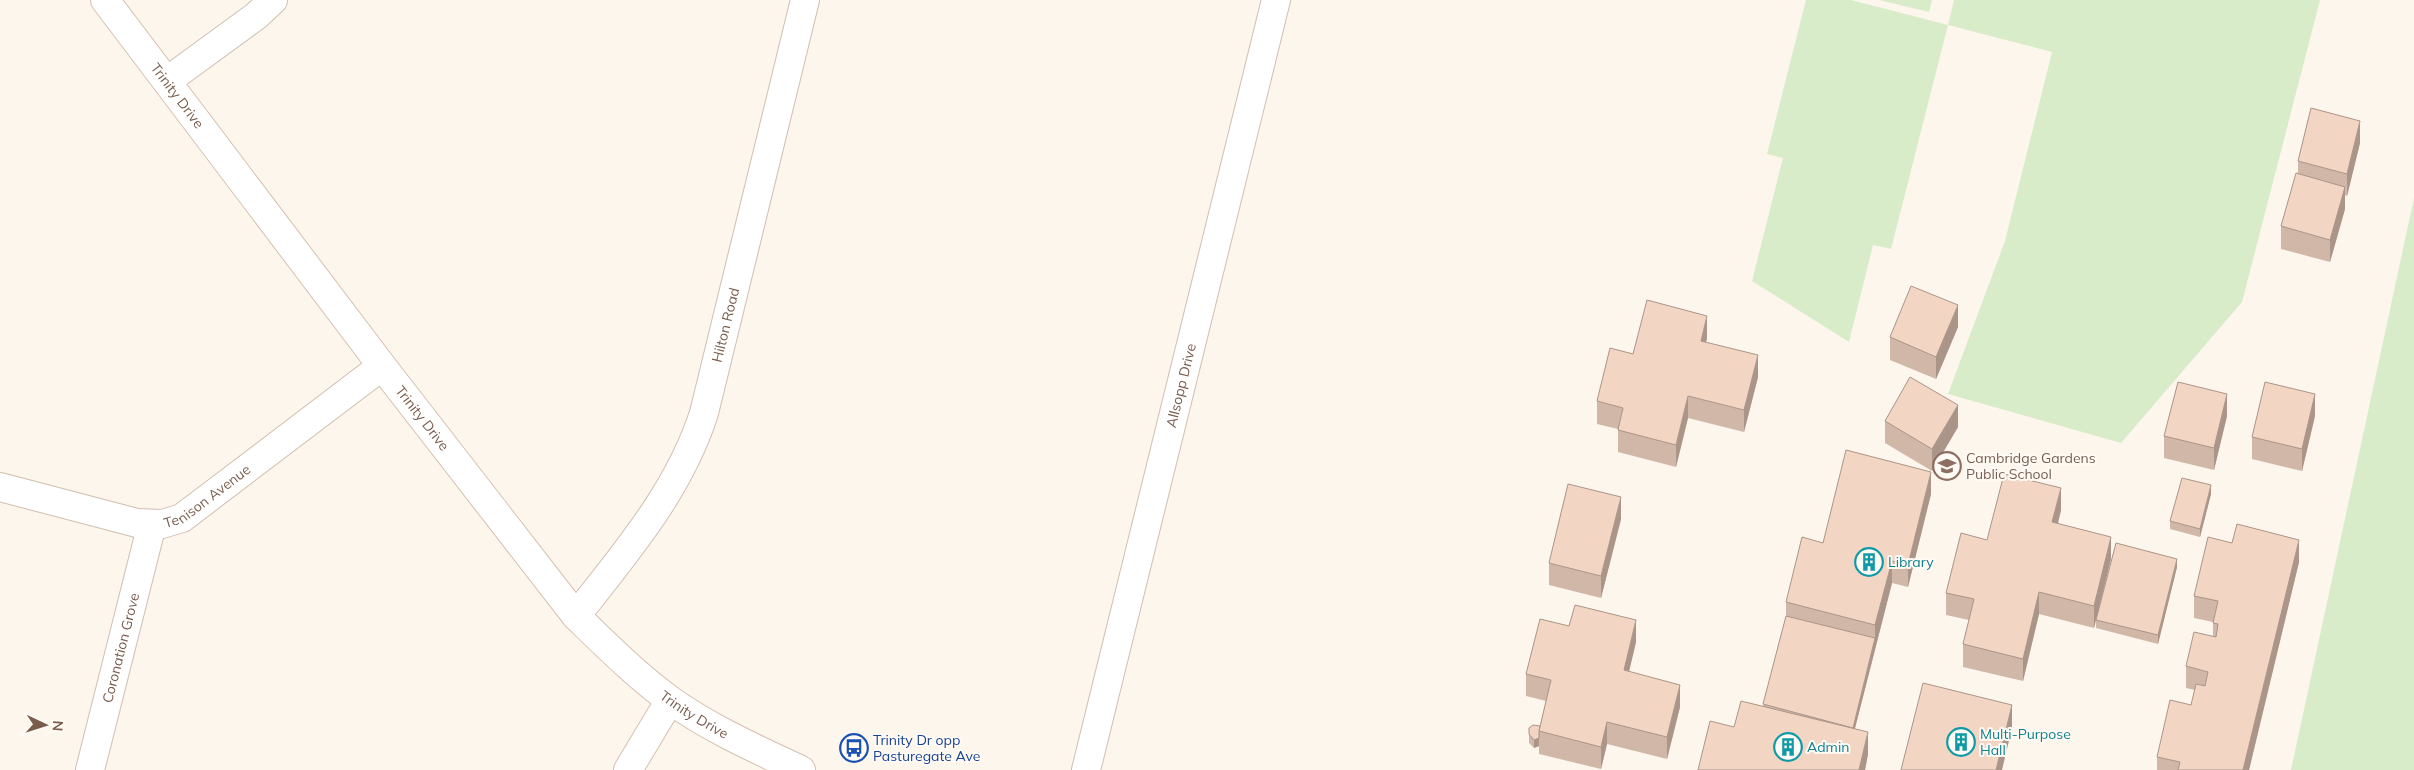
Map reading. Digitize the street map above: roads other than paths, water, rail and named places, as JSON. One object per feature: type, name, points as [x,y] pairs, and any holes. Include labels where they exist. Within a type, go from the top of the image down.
[{"type":"street","name":"Trinity Drive","points":[[105,0],[382,366],[576,616],[612,651],[670,700],[731,738],[801,770]]},
{"type":"street","points":[[167,81],[256,16],[273,0]]},
{"type":"street","name":"Hilton Road","points":[[576,616],[653,515],[676,480],[696,438],[704,413],[805,0]]},
{"type":"street","name":"Allsopp Drive","points":[[1086,770],[1276,0]]},
{"type":"street","name":"Tenison Avenue","points":[[0,487],[112,518],[152,524],[171,522],[182,518],[382,366]]},
{"type":"street","name":"Coronation Grove","points":[[90,770],[152,524]]},
{"type":"street","points":[[628,770],[670,700]]},
{"type":"place","name":"Cambridge Gardens Public School","points":[[1947,466]]},
{"type":"place","name":"Library","points":[[1869,562]]},
{"type":"place","name":"Multi-Purpose Hall","points":[[1961,742]]},
{"type":"place","name":"Admin","points":[[1788,747]]},
{"type":"place","name":"Trinity Dr opp Pasturegate Ave","points":[[854,748]]}]
